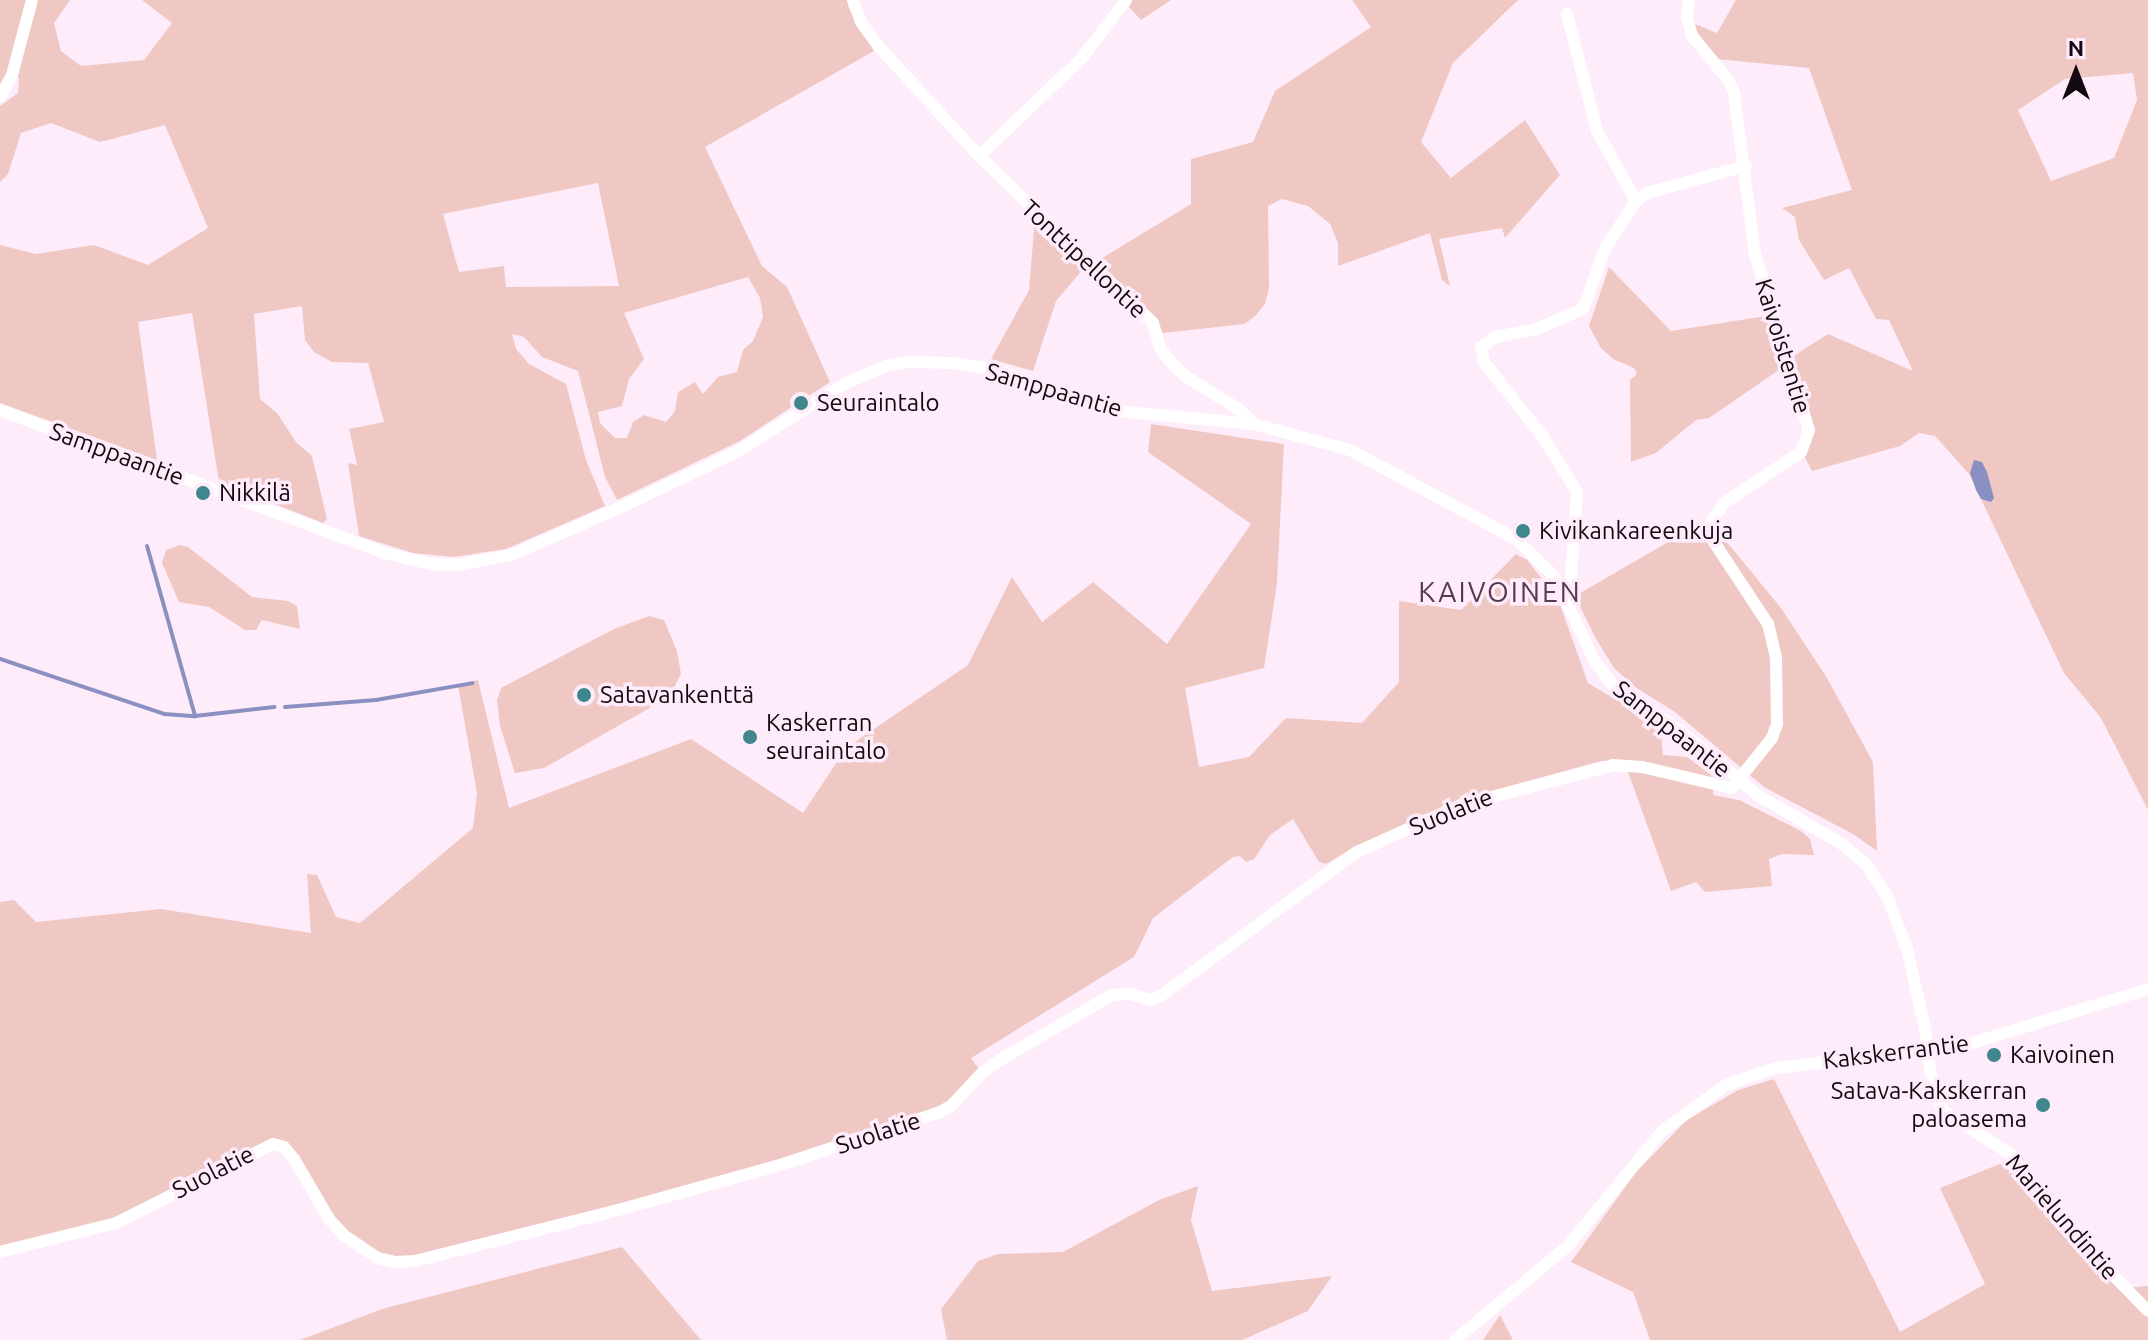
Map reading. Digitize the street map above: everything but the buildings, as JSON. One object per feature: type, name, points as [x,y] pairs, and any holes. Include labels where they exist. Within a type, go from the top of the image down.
[{"type":"street","points":[[0,97],[16,65],[23,23],[32,0]]},
{"type":"street","name":"Tonttipellontie","points":[[853,0],[861,22],[880,48],[979,156],[1153,323],[1160,348],[1177,368],[1240,410],[1254,424]]},
{"type":"street","points":[[979,156],[1082,58],[1126,0]]},
{"type":"street","name":"Kaivoistentie","points":[[1689,0],[1687,17],[1692,36],[1729,81],[1734,93],[1746,166],[1755,255],[1809,430],[1801,452],[1724,503],[1706,530],[1768,624],[1776,658],[1777,724],[1772,738],[1739,781]]},
{"type":"street","points":[[1567,14],[1597,131],[1636,201]]},
{"type":"street","points":[[1569,602],[1577,492],[1543,437],[1484,362],[1481,347],[1496,337],[1537,329],[1583,309],[1606,247],[1636,201],[1647,193],[1746,166]]},
{"type":"street","name":"Samppaantie","points":[[0,410],[384,553],[431,564],[458,565],[511,555],[617,509],[737,452],[844,384],[886,366],[928,362],[983,368],[1018,376],[1106,410],[1254,424],[1350,450],[1492,524],[1541,562],[1569,602],[1588,649],[1605,676],[1683,733],[1739,781],[1842,844],[1866,864],[1894,911],[1907,949],[1928,1052]]},
{"type":"street","name":"Suolatie","points":[[0,1252],[116,1223],[273,1144],[284,1147],[294,1159],[329,1219],[345,1236],[378,1258],[396,1262],[415,1261],[618,1210],[777,1166],[940,1112],[951,1106],[982,1073],[1005,1057],[1112,995],[1130,994],[1151,1000],[1162,995],[1338,864],[1461,805],[1613,765],[1642,767],[1720,787],[1732,788],[1739,781]]},
{"type":"street","name":"Kakskerrantie","points":[[1455,1340],[1554,1260],[1662,1131],[1710,1094],[1776,1068],[1966,1045],[2148,989]]},
{"type":"street","name":"Marielundintie","points":[[1928,1052],[1935,1095],[1942,1110],[2010,1154],[2078,1239],[2148,1311]]},
{"type":"shaded area","points":[[0,0],[70,0],[54,23],[61,51],[81,66],[144,60],[172,23],[142,0],[854,0],[848,6],[874,51],[705,147],[762,266],[787,287],[830,382],[740,441],[617,500],[605,477],[578,371],[542,357],[524,337],[512,334],[516,349],[529,364],[566,384],[586,460],[605,506],[506,549],[453,557],[413,553],[359,536],[348,463],[357,465],[349,429],[384,422],[368,363],[332,362],[314,352],[305,340],[302,306],[254,314],[260,399],[277,413],[296,442],[312,456],[327,519],[323,523],[219,482],[192,313],[138,322],[157,460],[0,403],[0,245],[36,254],[94,245],[148,265],[208,228],[165,125],[100,142],[51,123],[21,133],[8,174],[0,182],[0,106],[18,93],[19,79],[11,69],[0,89]],"holes":[[[598,183],[619,286],[506,287],[504,266],[459,272],[443,214]],[[748,277],[760,298],[763,317],[753,341],[743,350],[737,372],[718,377],[703,394],[695,382],[678,392],[675,411],[666,422],[644,415],[633,422],[627,438],[615,438],[600,423],[598,412],[622,406],[629,379],[644,359],[624,313]]]},
{"type":"shaded area","points":[[1133,0],[1171,0],[1141,20],[1128,6]]},
{"type":"shaded area","points":[[1352,0],[1518,0],[1453,63],[1421,142],[1451,178],[1525,120],[1560,175],[1505,238],[1502,228],[1439,239],[1450,286],[1442,280],[1430,233],[1338,266],[1338,243],[1330,224],[1308,206],[1282,199],[1268,206],[1269,288],[1265,304],[1256,315],[1245,324],[1163,333],[1094,263],[1191,204],[1191,159],[1253,142],[1275,91],[1371,27]]},
{"type":"shaded area","points":[[1736,0],[2148,0],[2148,810],[2101,718],[2064,673],[1969,474],[1935,436],[1919,433],[1900,446],[1812,471],[1803,454],[1812,441],[1812,428],[1792,357],[1828,334],[1913,371],[1889,320],[1876,319],[1849,268],[1824,280],[1799,240],[1795,217],[1782,208],[1852,190],[1809,68],[1717,59],[1704,48],[1693,23],[1717,33]],"holes":[[[2133,73],[2137,100],[2114,158],[2051,181],[2018,110],[2065,79]]]},
{"type":"shaded area","points":[[1035,218],[1084,268],[1056,301],[1033,371],[991,359],[1029,290]]},
{"type":"shaded area","points":[[1609,267],[1671,331],[1766,316],[1782,368],[1709,418],[1696,420],[1656,453],[1631,462],[1630,380],[1637,374],[1634,368],[1613,359],[1601,348],[1589,326]]},
{"type":"shaded area","points":[[1151,424],[1284,444],[1277,583],[1264,668],[1185,688],[1199,767],[1249,757],[1286,718],[1362,723],[1399,682],[1399,601],[1461,610],[1516,554],[1527,560],[1558,599],[1588,683],[1660,726],[1663,755],[1687,757],[1715,778],[1713,795],[1739,800],[1801,831],[1810,839],[1814,855],[1782,854],[1769,859],[1772,886],[1705,892],[1696,882],[1671,891],[1624,761],[1601,761],[1492,791],[1354,847],[1326,864],[1319,862],[1293,819],[1270,835],[1254,859],[1246,862],[1240,856],[1233,857],[1153,918],[1134,957],[971,1058],[982,1073],[951,1106],[777,1166],[396,1262],[345,1236],[294,1158],[273,1144],[139,1212],[0,1252],[0,902],[14,900],[36,922],[161,909],[311,933],[307,874],[317,875],[336,917],[360,923],[473,828],[477,793],[458,685],[478,680],[509,808],[691,739],[803,813],[837,762],[828,742],[846,748],[968,665],[1012,577],[1042,622],[1093,582],[1167,644],[1251,524],[1148,452]]},
{"type":"shaded area","points":[[1689,530],[1726,541],[1781,608],[1827,678],[1873,762],[1877,851],[1853,834],[1764,787],[1675,712],[1635,687],[1614,668],[1595,637],[1575,596]]},
{"type":"shaded area","points":[[180,545],[188,547],[252,597],[288,601],[297,606],[300,629],[262,620],[256,630],[245,630],[209,607],[179,602],[162,563],[166,550]]},
{"type":"shaded area","name":"Satavankenttä","points":[[649,616],[664,620],[677,651],[681,674],[669,697],[544,768],[515,773],[500,726],[497,700],[501,688],[614,629]]},
{"type":"shaded area","points":[[1774,1079],[1900,1332],[1985,1284],[1940,1188],[2022,1155],[2027,1172],[2124,1288],[2148,1286],[2148,1340],[1650,1340],[1633,1292],[1571,1262],[1636,1172],[1687,1120],[1738,1090]]},
{"type":"shaded area","points":[[1198,1186],[1191,1220],[1212,1291],[1332,1276],[1308,1311],[1242,1340],[947,1340],[941,1309],[978,1261],[998,1254],[1063,1252],[1159,1200]]},
{"type":"shaded area","points":[[622,1247],[701,1340],[300,1340],[382,1309]]},
{"type":"shaded area","points":[[1500,1315],[1513,1340],[1483,1340]]},
{"type":"water","points":[[1974,460],[1982,462],[1987,472],[1994,498],[1991,502],[1981,499],[1976,490],[1970,473]]},
{"type":"waterway","points":[[147,546],[195,716]]},
{"type":"waterway","points":[[0,659],[164,714],[195,716],[274,707]]},
{"type":"waterway","points":[[285,707],[376,700],[473,683]]},
{"type":"place","name":"Seuraintalo","points":[[801,403]]},
{"type":"place","name":"Nikkilä","points":[[203,493]]},
{"type":"place","name":"Kivikankareenkuja","points":[[1523,531]]},
{"type":"place","name":"Satavankenttä","points":[[584,695]]},
{"type":"place","name":"Kaskerran seuraintalo","points":[[750,737]]},
{"type":"place","name":"Kaivoinen","points":[[1994,1055]]},
{"type":"place","name":"Satava-Kakskerran paloasema","points":[[2043,1105]]},
{"type":"district","name":"KAIVOINEN","points":[[1500,592]]}]
